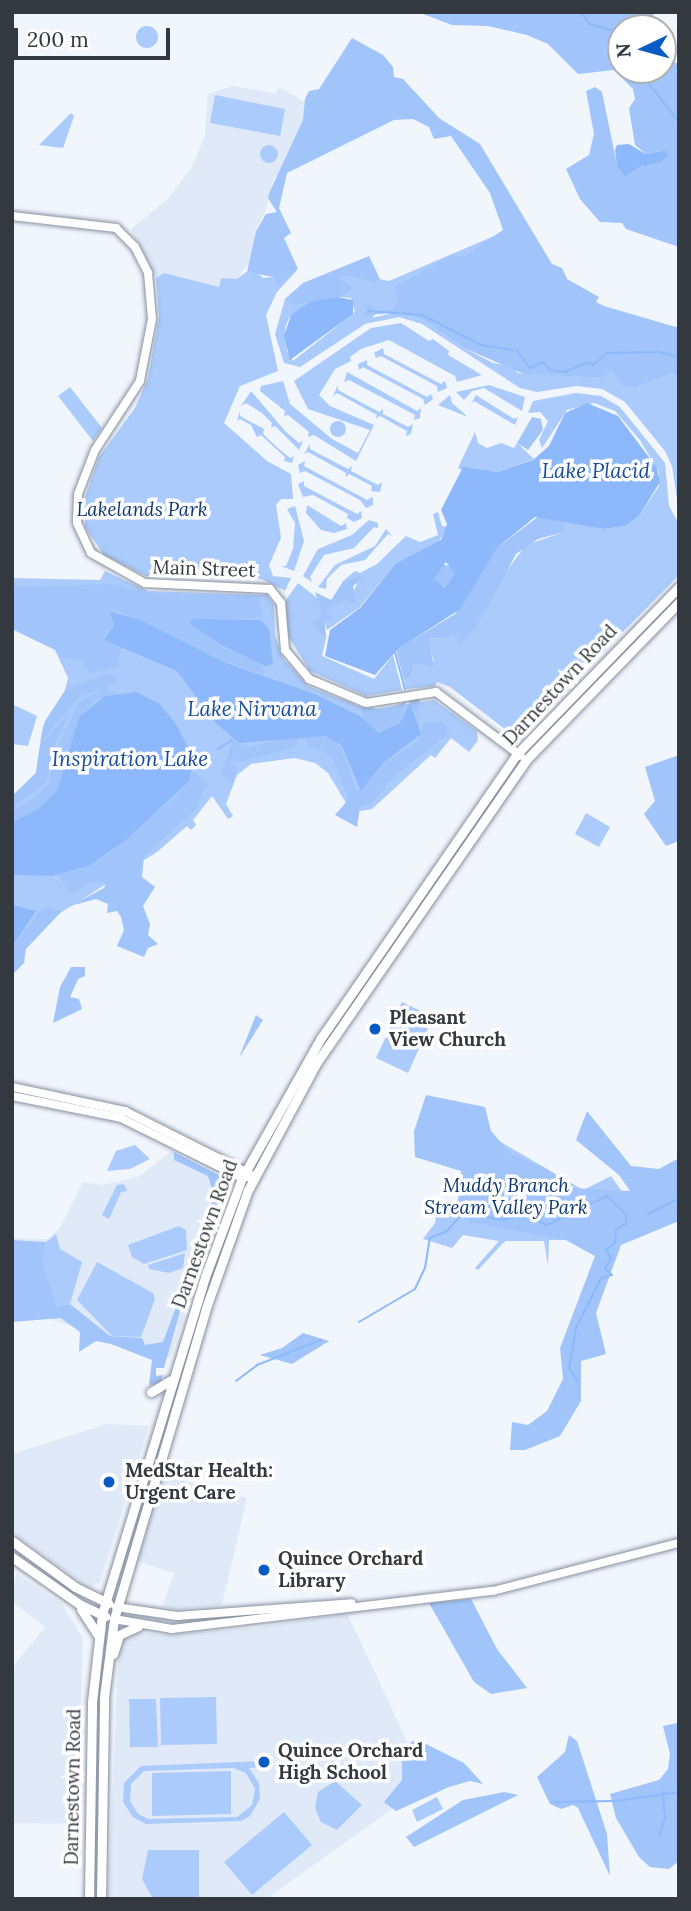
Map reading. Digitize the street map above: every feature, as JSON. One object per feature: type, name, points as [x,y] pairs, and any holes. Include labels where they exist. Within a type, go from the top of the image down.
[{"type":"main road","name":"Darnestown Road","points":[[89,1899],[92,1702],[104,1602],[174,1376],[247,1175],[321,1038],[517,754],[679,587]]},
{"type":"main road","name":"Darnestown Road","points":[[101,1899],[107,1664],[116,1606],[247,1175],[317,1062],[526,760],[679,602]]},
{"type":"main road","points":[[159,1461],[167,1397],[196,1339]]},
{"type":"main road","points":[[151,1392],[174,1376]]},
{"type":"main road","points":[[12,1541],[104,1602],[116,1606]]},
{"type":"main road","points":[[12,1555],[27,1552]]},
{"type":"main road","points":[[12,1555],[79,1604],[114,1619]]},
{"type":"main road","points":[[79,1604],[98,1635]]},
{"type":"main road","points":[[107,1664],[119,1635],[138,1626]]},
{"type":"street","name":"Main Street","points":[[12,216],[116,228],[129,238],[148,273],[152,319],[140,381],[126,409],[95,450],[79,489],[77,523],[91,553],[145,583],[267,587],[279,599],[285,650],[309,679],[366,703],[436,692],[526,760]]},
{"type":"street","points":[[12,1087],[125,1111],[247,1175]]},
{"type":"street","points":[[12,1096],[121,1118],[247,1175]]},
{"type":"street","points":[[114,1619],[138,1626],[209,1625],[527,1585],[679,1543]]},
{"type":"street","points":[[116,1606],[177,1616],[400,1602]]},
{"type":"shaded area","points":[[234,86],[275,93],[279,87],[312,106],[279,176],[274,177],[265,212],[255,231],[251,260],[237,279],[237,291],[157,280],[131,229],[167,200],[191,169],[205,136],[208,93]]},
{"type":"shaded area","points":[[172,1151],[218,1174],[224,1197],[170,1358],[25,1311],[12,1312],[12,1238],[47,1239],[60,1228],[83,1182],[102,1185],[138,1177]]},
{"type":"shaded area","points":[[107,1424],[149,1426],[100,1582],[89,1588],[12,1533],[12,1454]]},
{"type":"shaded area","points":[[163,1475],[247,1498],[222,1605],[176,1610],[163,1606],[174,1573],[136,1561]]},
{"type":"shaded area","points":[[16,1573],[62,1604],[83,1638],[77,1824],[12,1823],[12,1668],[45,1627],[12,1601]]},
{"type":"shaded area","name":"Quince Orchard High School","points":[[347,1613],[427,1784],[266,1899],[108,1899],[119,1641],[130,1631],[163,1635],[254,1628]]},
{"type":"green space","points":[[418,12],[653,14],[607,14],[607,71],[578,74],[548,44],[527,35],[488,26],[452,25]]},
{"type":"green space","points":[[147,26],[155,29],[158,37],[155,45],[147,48],[139,45],[136,37],[139,29]]},
{"type":"green space","points":[[352,38],[383,55],[393,67],[394,77],[403,79],[439,118],[480,144],[552,264],[562,268],[567,279],[599,297],[596,302],[604,306],[679,328],[679,376],[671,374],[637,387],[624,387],[612,370],[604,378],[524,374],[464,348],[421,319],[393,313],[364,315],[368,304],[378,311],[392,309],[398,297],[394,288],[401,283],[452,255],[464,256],[503,230],[490,193],[451,136],[434,139],[429,127],[413,119],[394,120],[287,173],[279,208],[291,233],[284,238],[298,269],[277,286],[273,277],[247,272],[256,231],[266,214],[277,212],[268,198],[303,120],[305,99],[309,91],[319,89]]},
{"type":"green space","points":[[677,64],[679,66],[679,247],[626,229],[622,223],[600,222],[580,199],[566,169],[589,155],[594,134],[586,91],[595,87],[602,92],[617,165],[625,177],[640,167],[661,163],[669,155],[666,150],[646,154],[635,145],[629,108],[635,99],[633,89],[628,84],[677,84]]},
{"type":"green space","points":[[215,95],[285,109],[280,136],[210,123]]},
{"type":"green space","points":[[71,113],[74,116],[63,148],[39,145]]},
{"type":"green space","points":[[269,145],[275,148],[278,154],[275,160],[269,163],[263,160],[260,154],[263,148]]},
{"type":"green space","points":[[501,233],[464,256],[408,279],[392,309],[378,311],[372,318],[393,313],[421,319],[464,348],[493,363],[512,366],[518,373],[604,378],[611,370],[637,387],[671,374],[679,376],[679,512],[672,466],[665,451],[625,402],[602,389],[576,386],[537,392],[520,388],[422,324],[399,317],[365,324],[300,367],[284,363],[275,334],[285,299],[309,302],[289,318],[285,328],[287,351],[293,361],[355,312],[351,298],[340,297],[339,279],[349,276],[377,284],[380,279],[389,281]]},
{"type":"green space","points":[[369,256],[380,279],[377,284],[349,276],[340,279],[353,288],[340,297],[294,305],[285,299],[303,283]]},
{"type":"green space","name":"Lakelands Park","points":[[298,269],[277,292],[266,315],[278,371],[240,386],[224,423],[267,461],[291,474],[293,499],[281,499],[276,505],[281,538],[269,565],[273,576],[291,578],[285,591],[261,579],[146,576],[104,555],[85,527],[85,497],[99,457],[135,408],[148,378],[159,317],[156,278],[164,273],[219,287],[221,278],[237,279],[246,272],[258,273],[263,278],[273,277],[277,285]]},
{"type":"green space","points":[[401,323],[429,341],[433,339],[449,351],[448,355],[482,375],[457,382],[455,376],[389,340],[361,349],[350,357],[351,361],[335,369],[319,395],[330,406],[374,425],[356,461],[314,435],[308,437],[309,432],[288,415],[284,416],[285,411],[260,391],[261,386],[283,381],[290,404],[332,439],[358,453],[370,430],[308,409],[294,381],[371,328]]},
{"type":"green space","points":[[383,348],[384,354],[441,384],[445,381],[447,388],[438,392],[437,386],[381,356],[376,358],[374,353]]},
{"type":"green space","points":[[367,360],[367,365],[427,397],[431,394],[433,399],[425,405],[423,399],[363,367],[359,370],[358,364]]},
{"type":"green space","points":[[347,372],[417,411],[421,408],[420,418],[414,420],[415,415],[349,380],[344,382]]},
{"type":"green space","points":[[338,385],[338,390],[379,412],[383,409],[383,414],[408,427],[413,424],[411,434],[406,436],[407,431],[380,416],[376,419],[377,415],[337,393],[333,396]]},
{"type":"green space","points":[[489,385],[525,397],[522,411],[484,388],[472,391],[464,400],[456,392]]},
{"type":"green space","points":[[70,387],[102,428],[93,441],[58,396]]},
{"type":"green space","points":[[251,391],[285,431],[299,443],[303,441],[299,450],[275,426],[271,428],[272,423],[262,413],[246,403],[241,406]]},
{"type":"green space","points":[[576,393],[601,396],[620,407],[665,463],[669,506],[679,524],[679,575],[521,735],[514,736],[450,687],[437,682],[435,686],[406,689],[404,680],[412,677],[414,663],[434,662],[428,638],[446,639],[452,632],[477,626],[498,582],[526,545],[564,532],[566,525],[561,519],[604,529],[625,526],[639,516],[659,486],[659,472],[640,440],[615,411],[594,403],[567,410],[542,448],[539,440],[548,421],[540,412],[528,413],[533,401]]},
{"type":"green space","points":[[450,395],[452,403],[468,417],[438,405]]},
{"type":"green space","points":[[476,395],[514,419],[518,417],[515,425],[474,401],[471,404]]},
{"type":"green space","points":[[240,411],[240,416],[264,429],[263,434],[279,449],[290,458],[294,456],[292,463],[284,461],[285,457],[261,435],[257,437],[251,425],[240,419],[237,421]]},
{"type":"green space","points":[[532,417],[541,419],[543,430],[528,450],[517,443]]},
{"type":"green space","points":[[335,421],[341,421],[346,429],[344,435],[335,437],[330,432],[330,426]]},
{"type":"green space","points":[[475,432],[478,443],[487,448],[501,443],[514,448],[517,443],[534,459],[497,472],[462,470],[458,468]]},
{"type":"green space","points":[[310,444],[310,449],[348,469],[352,466],[351,471],[378,485],[382,482],[380,492],[371,491],[372,486],[349,474],[346,477],[346,473],[308,452],[304,454]]},
{"type":"green space","points":[[305,461],[304,466],[367,500],[373,497],[373,505],[366,508],[360,500],[305,471],[300,473],[298,465]]},
{"type":"green space","points":[[304,481],[304,486],[357,514],[361,511],[362,518],[354,522],[347,518],[348,514],[313,495],[303,497],[298,484]]},
{"type":"green space","points":[[307,505],[341,526],[346,523],[347,529],[334,533],[321,530],[306,513]]},
{"type":"green space","points":[[295,506],[304,541],[294,571],[281,566],[286,566],[293,549],[295,523],[287,509]]},
{"type":"green space","points":[[438,512],[442,526],[447,527],[437,545],[395,564],[359,608],[327,630],[325,622],[331,619],[327,609],[352,595],[361,575],[331,601],[343,581],[355,571],[360,573],[377,564],[406,536],[420,542],[438,535],[433,514]]},
{"type":"green space","points":[[539,516],[561,519],[566,525],[564,532],[538,539],[516,554],[477,626],[461,643],[452,633],[446,639],[429,638],[434,667],[414,663],[412,677],[404,680],[396,650],[455,614],[498,547]]},
{"type":"green space","points":[[369,520],[378,523],[378,528],[374,527],[354,548],[324,555],[310,577],[312,582],[303,576],[318,549],[352,535]]},
{"type":"green space","points":[[386,529],[392,536],[388,534],[365,560],[341,565],[327,579],[326,589],[318,587],[335,565],[375,546]]},
{"type":"green space","points":[[445,565],[453,568],[456,576],[453,584],[445,587],[437,584],[434,576],[437,568]]},
{"type":"green space","points":[[105,571],[148,591],[267,595],[274,605],[275,635],[282,657],[308,686],[368,710],[434,700],[477,731],[478,740],[469,752],[451,738],[435,758],[431,755],[372,809],[361,811],[349,808],[328,773],[315,763],[295,758],[251,764],[237,775],[226,804],[233,816],[228,819],[212,796],[193,820],[196,825],[191,830],[187,826],[157,852],[49,920],[29,942],[12,973],[12,796],[36,773],[43,726],[64,694],[68,678],[55,650],[12,629],[12,578],[100,580]]},
{"type":"green space","points":[[361,575],[362,579],[353,586],[356,604],[345,600],[327,609],[332,619],[325,622],[326,638],[312,624],[320,618],[321,608],[315,592],[331,600],[343,583]]},
{"type":"green space","points":[[298,583],[320,600],[326,638],[322,656],[374,679],[393,655],[402,690],[366,696],[310,671],[288,636],[286,600]]},
{"type":"green space","points":[[112,584],[155,594],[259,596],[263,618],[188,621],[222,647],[262,665],[264,675],[226,662],[113,609],[109,612],[113,625],[103,638],[121,647],[118,667],[90,673],[81,660],[59,657],[56,650],[12,629],[12,587]]},
{"type":"green space","points":[[679,591],[664,612],[532,747],[560,715]]},
{"type":"green space","points":[[111,673],[118,682],[79,697],[40,743],[45,721],[66,689]]},
{"type":"green space","points":[[105,687],[116,693],[97,699],[79,717],[57,791],[38,809],[12,823],[12,811],[35,798],[49,783],[54,755],[78,703]]},
{"type":"green space","points":[[420,697],[418,717],[410,702],[406,702],[401,721],[389,731],[373,730],[363,719],[362,706],[382,710]]},
{"type":"green space","points":[[12,704],[37,716],[28,746],[12,744]]},
{"type":"green space","points":[[69,714],[52,752],[47,782],[12,808],[12,796],[36,773],[40,745]]},
{"type":"green space","points":[[443,722],[450,733],[396,775],[372,803],[360,807],[357,827],[335,815],[349,799],[333,760],[323,751],[309,747],[305,739],[299,739],[295,748],[239,762],[234,758],[231,764],[237,768],[233,783],[221,773],[233,741],[250,747],[286,738],[326,736],[341,747],[356,789],[361,791],[384,764],[419,740],[424,723]]},
{"type":"green space","points":[[679,755],[679,841],[666,846],[644,814],[655,801],[645,767]]},
{"type":"green space","points":[[514,768],[483,816],[417,911],[446,864]]},
{"type":"green space","points":[[194,771],[209,786],[203,790],[197,808],[144,856],[142,877],[155,887],[143,906],[150,924],[148,935],[158,944],[148,948],[144,957],[117,946],[124,930],[117,911],[107,913],[108,904],[96,899],[70,906],[104,888],[106,883],[92,882],[70,894],[58,875],[84,869],[111,852],[178,794]]},
{"type":"green space","points":[[586,813],[610,827],[599,847],[575,834]]},
{"type":"green space","points":[[47,908],[62,911],[26,949],[24,963],[12,975],[12,949],[38,913]]},
{"type":"green space","points":[[399,932],[296,1091],[255,1166],[302,1073]]},
{"type":"green space","points":[[71,967],[85,967],[85,976],[78,979],[70,997],[79,999],[82,1009],[53,1023],[60,987]]},
{"type":"green space","points":[[402,1002],[433,1017],[408,1073],[376,1058]]},
{"type":"green space","points":[[256,1015],[263,1020],[240,1055]]},
{"type":"green space","points":[[426,1095],[485,1107],[491,1131],[511,1154],[547,1169],[572,1188],[630,1191],[619,1175],[576,1140],[587,1111],[631,1166],[659,1169],[679,1158],[679,1221],[621,1245],[596,1313],[606,1354],[581,1361],[581,1401],[560,1436],[525,1450],[510,1450],[512,1422],[528,1425],[547,1411],[563,1379],[560,1348],[595,1256],[566,1240],[470,1222],[459,1208],[461,1171],[415,1157],[414,1131]]},
{"type":"green space","name":"Muddy Branch Stream Valley Park","points":[[475,1127],[583,1190],[611,1176],[630,1203],[640,1237],[610,1241],[603,1260],[566,1240],[549,1240],[548,1265],[544,1241],[505,1241],[478,1270],[475,1268],[499,1241],[463,1235],[452,1248],[423,1239],[435,1223],[439,1204],[456,1207]]},
{"type":"green space","points":[[135,1145],[150,1159],[130,1169],[107,1171],[116,1151]]},
{"type":"green space","points":[[174,1152],[222,1177],[217,1188],[222,1196],[217,1214],[208,1212],[214,1196],[208,1176],[174,1160]]},
{"type":"green space","points":[[124,1184],[127,1191],[121,1192],[109,1219],[102,1215],[117,1185]]},
{"type":"green space","points":[[208,1212],[217,1214],[188,1295],[181,1308],[175,1310]]},
{"type":"green space","points":[[179,1226],[186,1230],[187,1250],[144,1264],[132,1257],[128,1245]]},
{"type":"green space","points":[[56,1234],[60,1249],[82,1262],[70,1304],[57,1306],[43,1264],[46,1242]]},
{"type":"green space","points":[[12,1240],[46,1242],[43,1264],[57,1306],[70,1304],[110,1336],[142,1338],[145,1345],[163,1342],[175,1310],[181,1308],[164,1368],[156,1368],[156,1376],[163,1375],[160,1383],[149,1385],[152,1360],[111,1344],[96,1341],[79,1352],[80,1332],[61,1318],[12,1322]]},
{"type":"green space","points":[[185,1253],[183,1268],[169,1273],[149,1269],[148,1265]]},
{"type":"green space","points":[[97,1262],[153,1293],[155,1299],[141,1337],[112,1336],[77,1300]]},
{"type":"green space","points":[[303,1333],[329,1341],[292,1364],[260,1355],[282,1348]]},
{"type":"green space","points":[[471,1599],[497,1649],[527,1688],[491,1694],[474,1682],[429,1603]]},
{"type":"green space","points":[[216,1697],[217,1744],[161,1745],[160,1698]]},
{"type":"green space","points":[[129,1699],[156,1699],[158,1747],[130,1747]]},
{"type":"green space","points":[[677,1723],[679,1861],[669,1869],[650,1867],[639,1857],[616,1818],[610,1794],[659,1780],[668,1769],[670,1754],[663,1726]]},
{"type":"green space","points":[[569,1735],[577,1741],[607,1834],[610,1876],[578,1808],[573,1805],[561,1809],[550,1804],[537,1777],[565,1752]]},
{"type":"green space","points":[[416,1739],[464,1763],[483,1784],[470,1781],[449,1787],[396,1811],[384,1802],[402,1780],[402,1748]]},
{"type":"green space","points":[[260,1761],[261,1767],[249,1768],[259,1783],[260,1799],[250,1816],[241,1821],[146,1824],[133,1817],[123,1802],[124,1783],[141,1766]],"holes":[[[233,1768],[246,1773],[255,1789],[252,1805],[237,1817],[148,1819],[138,1814],[130,1801],[131,1784],[144,1771]]]},
{"type":"green space","points":[[231,1771],[231,1814],[152,1816],[152,1773]]},
{"type":"green space","points":[[335,1781],[362,1805],[337,1830],[321,1822],[315,1808],[318,1792]]},
{"type":"green space","points":[[504,1792],[518,1795],[414,1847],[406,1837],[463,1800]]},
{"type":"green space","points":[[437,1797],[443,1809],[417,1822],[412,1810]]},
{"type":"green space","points":[[284,1812],[312,1845],[252,1895],[224,1862]]},
{"type":"green space","points":[[148,1850],[199,1850],[199,1899],[153,1899],[142,1879]]},
{"type":"water","points":[[629,144],[646,154],[666,150],[669,155],[661,163],[640,167],[625,177],[617,166],[615,150],[617,145]]},
{"type":"water","points":[[337,297],[353,300],[353,314],[290,360],[284,336],[291,315],[309,302]]},
{"type":"water","name":"Lake Placid","points":[[587,403],[618,416],[657,468],[660,482],[639,516],[625,526],[604,529],[535,517],[498,547],[459,610],[398,649],[375,675],[325,656],[330,630],[360,608],[395,564],[441,540],[447,524],[441,510],[463,467],[497,472],[533,460],[549,446],[565,413]],"holes":[[[446,562],[455,574],[445,588],[434,579]]]},
{"type":"water","name":"Lake Nirvana","points":[[109,611],[140,620],[226,663],[315,694],[360,716],[379,733],[400,723],[410,702],[421,734],[383,763],[361,791],[342,746],[326,736],[239,743],[216,723],[177,671],[104,640],[114,625]]},
{"type":"water","points":[[193,619],[261,620],[269,629],[273,664],[265,666],[223,646],[189,623]]},
{"type":"water","name":"Inspiration Lake","points":[[136,692],[160,704],[177,726],[193,757],[190,780],[126,840],[89,866],[53,876],[12,875],[12,823],[38,809],[57,791],[79,717],[105,696]]},
{"type":"water","points":[[12,905],[36,911],[12,947]]},
{"type":"waterway","points":[[580,12],[590,24],[607,29]]},
{"type":"waterway","points":[[649,84],[679,122]]},
{"type":"waterway","points":[[369,311],[422,315],[481,345],[517,351],[530,368],[543,362],[550,370],[565,372],[587,362],[593,365],[607,353],[660,352],[679,357]]},
{"type":"waterway","points":[[395,652],[405,689]]},
{"type":"waterway","points":[[218,749],[232,740]]},
{"type":"waterway","points":[[359,1322],[415,1289],[425,1268],[430,1238],[447,1231],[465,1211],[501,1220],[527,1215],[547,1225],[607,1196],[628,1216]]},
{"type":"waterway","points":[[648,1214],[679,1198]]},
{"type":"waterway","points":[[578,1382],[569,1368],[576,1328],[601,1278],[612,1275],[605,1268],[611,1259],[606,1249],[615,1243],[616,1229],[626,1224],[626,1215]]},
{"type":"waterway","points":[[236,1381],[257,1365],[321,1340]]},
{"type":"waterway","points":[[659,1837],[665,1817],[663,1792]]},
{"type":"waterway","points":[[555,1802],[614,1801],[679,1792]]},
{"type":"place","name":"Pleasant View Church","points":[[375,1029]]},
{"type":"place","name":"MedStar Health: Urgent Care","points":[[109,1482]]},
{"type":"place","name":"Quince Orchard Library","points":[[264,1570]]},
{"type":"place","name":"Quince Orchard High School","points":[[264,1762]]}]
